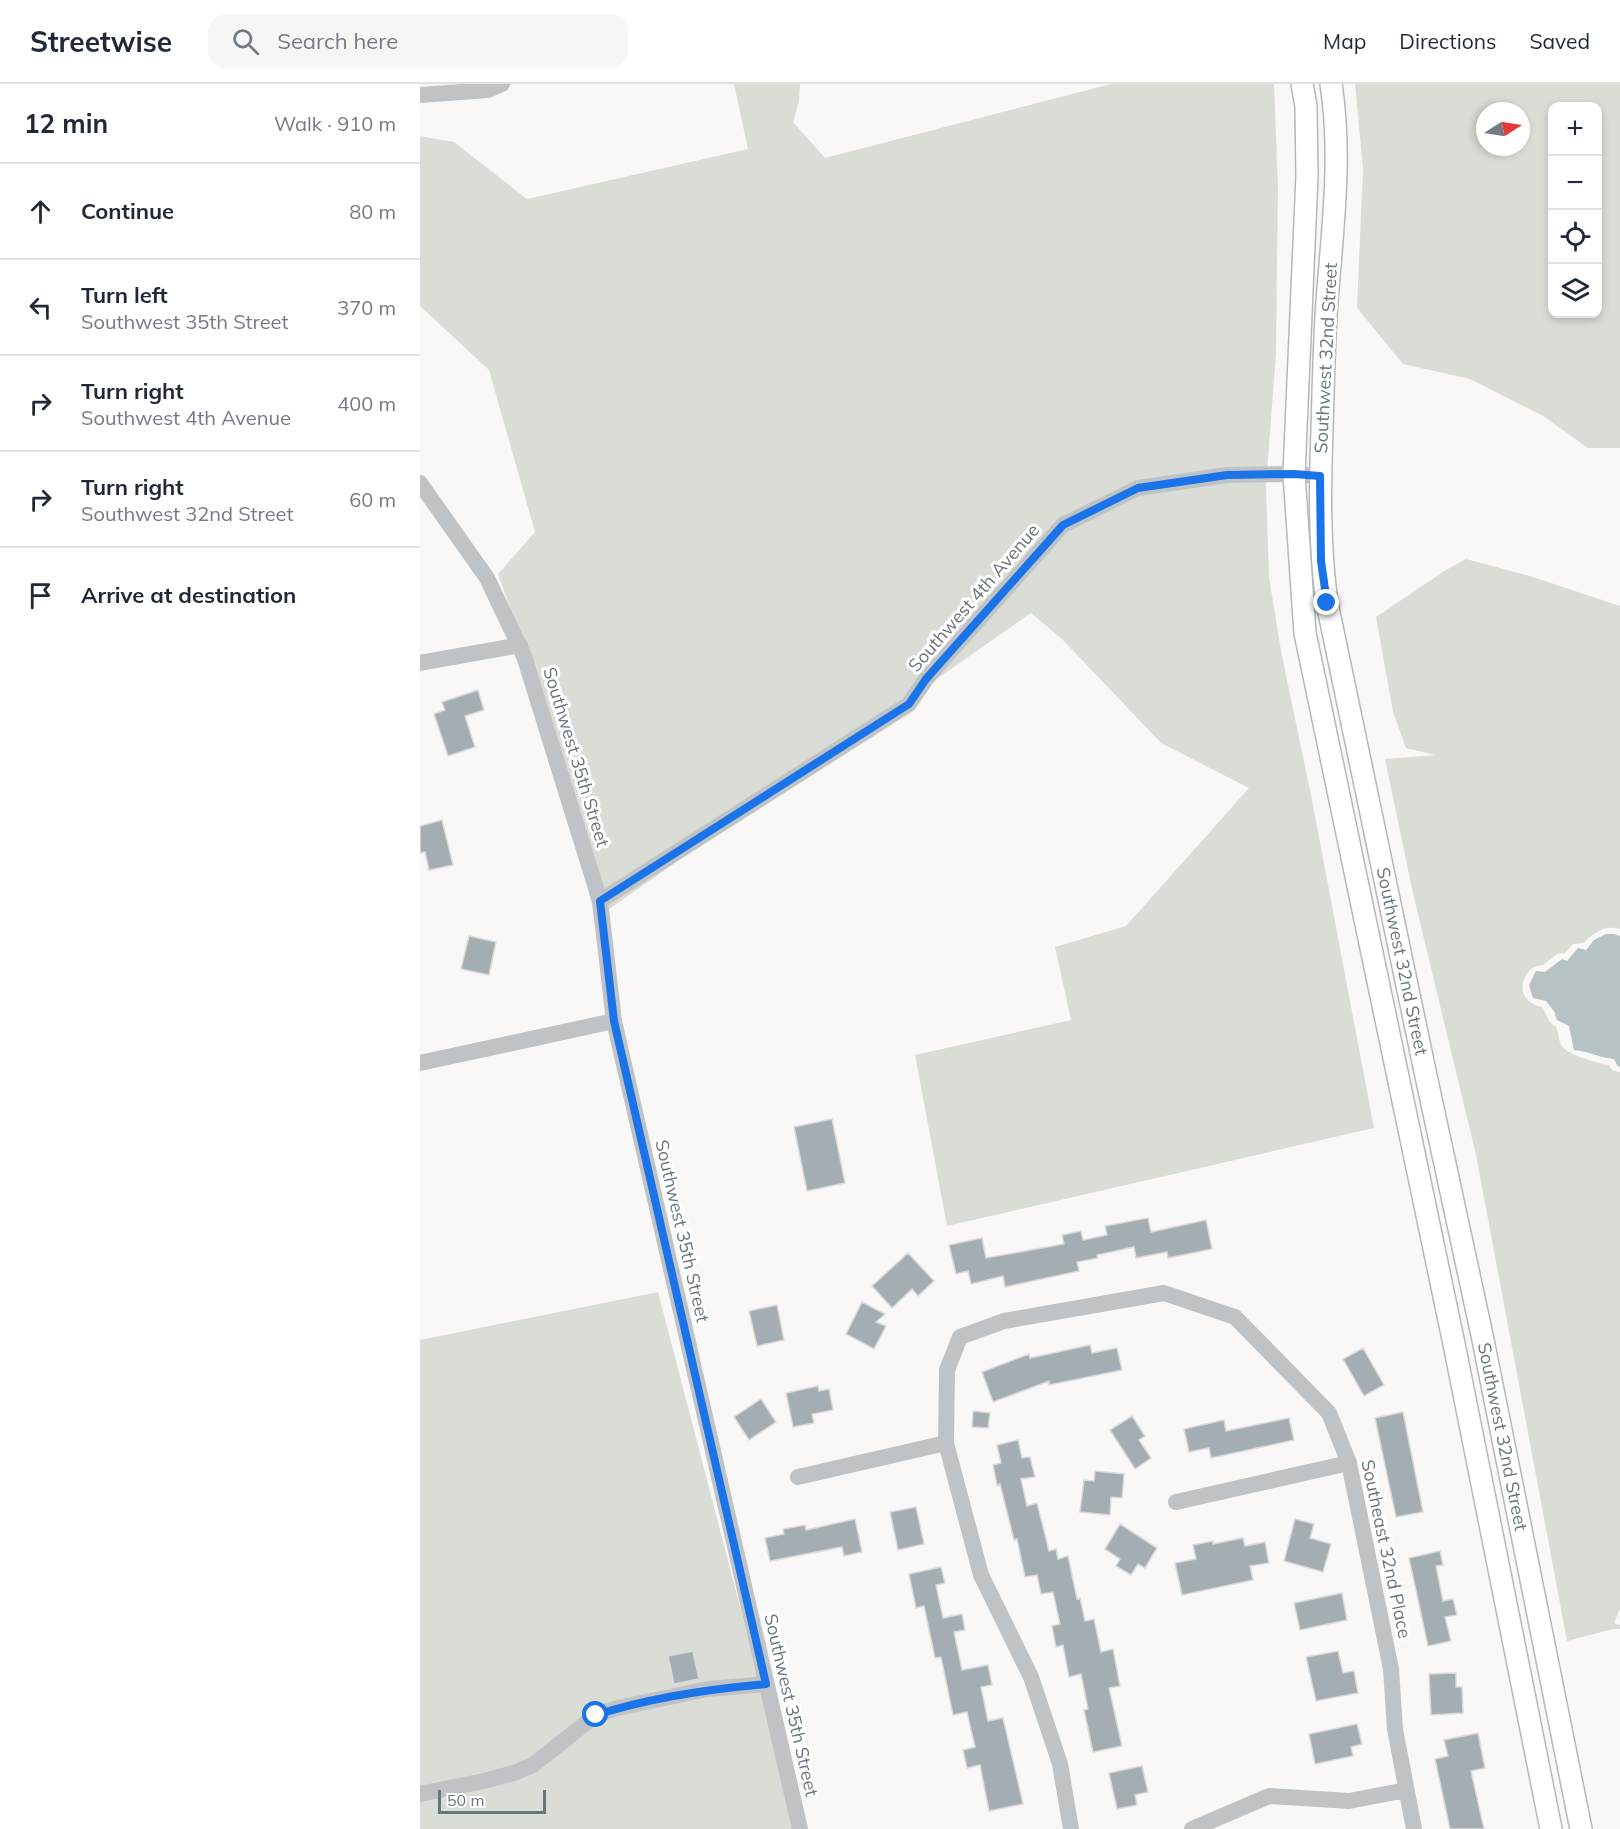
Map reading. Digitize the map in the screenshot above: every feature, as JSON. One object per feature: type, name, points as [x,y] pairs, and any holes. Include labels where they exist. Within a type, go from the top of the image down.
[{"type":"main road","name":"Southwest 32nd Street","points":[[1302,84],[1306,106],[1307,176],[1294,474],[1305,633],[1456,1355],[1551,1829]]},
{"type":"main road","name":"Southwest 32nd Street","points":[[1331,84],[1336,154],[1335,223],[1326,315],[1320,476],[1321,561],[1327,603],[1485,1346],[1581,1829]]},
{"type":"street","points":[[420,95],[488,90],[502,84]]},
{"type":"street","name":"Southwest 4th Avenue","points":[[600,901],[909,704],[926,679],[1063,525],[1138,488],[1227,475],[1320,476]]},
{"type":"street","name":"Southwest 35th Street","points":[[420,483],[487,578],[520,645],[600,901],[614,1021],[800,1829]]},
{"type":"street","points":[[420,663],[520,645]]},
{"type":"street","points":[[420,1064],[614,1021]]},
{"type":"street","name":"Southeast 32nd Place","points":[[946,1443],[947,1370],[960,1337],[1004,1321],[1164,1293],[1235,1317],[1329,1413],[1348,1463],[1391,1669],[1395,1729],[1414,1829]]},
{"type":"street","points":[[798,1477],[946,1443],[981,1575],[1030,1677],[1059,1764],[1071,1829]]},
{"type":"street","points":[[1176,1502],[1348,1463]]},
{"type":"street","points":[[420,1794],[484,1781],[533,1766],[596,1715],[617,1708],[708,1689],[766,1684]]},
{"type":"street","points":[[1200,1827],[1269,1796],[1349,1801],[1406,1790]]},
{"type":"shaded area","points":[[734,84],[800,84],[799,101],[793,122],[825,158],[1111,84],[1274,84],[1278,186],[1276,353],[1266,485],[1269,577],[1281,651],[1312,800],[1374,1128],[947,1226],[915,1055],[1071,1020],[1055,947],[1126,926],[1249,788],[1161,743],[1062,639],[1031,613],[595,919],[547,712],[498,574],[535,532],[489,370],[420,306],[420,136],[454,142],[527,199],[748,149]]},
{"type":"shaded area","points":[[1355,84],[1620,84],[1620,448],[1588,448],[1543,416],[1470,379],[1403,364],[1357,308],[1363,169]]},
{"type":"shaded area","points":[[1466,559],[1533,577],[1620,606],[1620,929],[1605,929],[1584,943],[1573,944],[1565,953],[1557,954],[1543,965],[1530,970],[1523,983],[1526,997],[1532,1003],[1542,1007],[1550,1021],[1556,1026],[1560,1043],[1564,1049],[1583,1058],[1609,1065],[1612,1070],[1620,1072],[1620,1609],[1614,1623],[1620,1625],[1620,1629],[1567,1641],[1476,1155],[1412,889],[1385,759],[1435,755],[1406,748],[1393,712],[1376,617]]},
{"type":"shaded area","points":[[1606,934],[1620,936],[1620,1066],[1618,1067],[1614,1059],[1574,1050],[1569,1026],[1557,1020],[1554,1011],[1546,1001],[1533,998],[1529,985],[1536,971],[1545,972],[1562,959],[1567,961],[1578,948],[1586,950],[1594,940]]},
{"type":"shaded area","points":[[658,1292],[798,1829],[420,1829],[420,1340]]},
{"type":"building","points":[[478,690],[484,710],[465,716],[475,747],[448,756],[434,714],[445,710],[442,702]]},
{"type":"building","points":[[442,820],[453,865],[429,870],[425,852],[420,853],[420,826]]},
{"type":"building","points":[[469,936],[496,942],[489,975],[461,969]]},
{"type":"building","points":[[832,1119],[845,1183],[807,1191],[794,1127]]},
{"type":"building","points":[[1148,1218],[1151,1232],[1206,1220],[1212,1249],[1168,1258],[1167,1252],[1136,1258],[1134,1247],[1077,1262],[1079,1271],[1005,1287],[1003,1276],[971,1284],[968,1271],[956,1274],[949,1245],[982,1238],[986,1258],[1064,1244],[1062,1235],[1081,1231],[1083,1240],[1107,1235],[1105,1226]]},
{"type":"building","points":[[908,1253],[934,1281],[918,1296],[912,1289],[892,1308],[872,1286]]},
{"type":"building","points":[[862,1302],[885,1314],[876,1322],[886,1326],[874,1349],[846,1334]]},
{"type":"building","points":[[777,1305],[784,1340],[757,1346],[749,1311]]},
{"type":"building","points":[[1090,1345],[1092,1353],[1117,1348],[1122,1370],[1049,1385],[1049,1381],[993,1402],[982,1372],[1029,1354],[1030,1358]]},
{"type":"building","points":[[1363,1348],[1384,1385],[1364,1396],[1343,1359]]},
{"type":"building","points":[[818,1386],[819,1391],[829,1389],[833,1410],[812,1414],[814,1423],[793,1427],[786,1393]]},
{"type":"building","points":[[761,1399],[776,1422],[749,1440],[734,1417]]},
{"type":"building","points":[[973,1411],[990,1413],[988,1428],[972,1427]]},
{"type":"building","points":[[1403,1412],[1423,1512],[1396,1517],[1375,1418]]},
{"type":"building","points":[[1132,1416],[1145,1436],[1139,1440],[1151,1458],[1135,1469],[1110,1430]]},
{"type":"building","points":[[1289,1418],[1294,1440],[1211,1458],[1209,1448],[1189,1452],[1184,1429],[1224,1420],[1226,1431]]},
{"type":"building","points":[[1018,1440],[1022,1458],[1030,1457],[1035,1477],[1021,1479],[1027,1506],[1037,1503],[1049,1551],[1056,1549],[1058,1559],[1068,1556],[1077,1599],[1080,1598],[1085,1621],[1094,1619],[1101,1652],[1113,1649],[1120,1686],[1109,1688],[1122,1746],[1093,1752],[1084,1710],[1088,1709],[1081,1674],[1069,1677],[1063,1645],[1056,1647],[1052,1626],[1060,1624],[1053,1592],[1041,1594],[1037,1575],[1025,1577],[1017,1539],[1014,1540],[993,1465],[1001,1463],[997,1445]]},
{"type":"building","points":[[1095,1471],[1124,1474],[1122,1498],[1111,1497],[1110,1515],[1080,1512],[1084,1480],[1094,1481]]},
{"type":"building","points":[[916,1507],[924,1544],[898,1550],[890,1512]]},
{"type":"building","points":[[855,1519],[862,1552],[844,1556],[842,1547],[770,1561],[765,1538],[784,1534],[783,1529],[805,1525],[806,1530]]},
{"type":"building","points":[[1295,1519],[1314,1524],[1310,1538],[1331,1544],[1323,1572],[1284,1561]]},
{"type":"building","points":[[1120,1524],[1157,1548],[1145,1568],[1138,1564],[1131,1575],[1116,1566],[1120,1559],[1105,1549]]},
{"type":"building","points":[[1243,1538],[1245,1546],[1265,1542],[1269,1563],[1250,1566],[1253,1580],[1182,1595],[1175,1563],[1196,1559],[1193,1545]]},
{"type":"building","points":[[1440,1551],[1443,1565],[1436,1566],[1443,1601],[1453,1599],[1457,1615],[1445,1617],[1451,1641],[1428,1646],[1409,1558]]},
{"type":"building","points":[[941,1567],[945,1583],[936,1585],[943,1618],[962,1614],[965,1630],[954,1632],[962,1670],[988,1665],[992,1685],[981,1687],[988,1721],[1003,1718],[1023,1804],[989,1811],[980,1765],[967,1768],[963,1750],[975,1747],[967,1712],[953,1715],[941,1657],[935,1658],[924,1606],[916,1608],[909,1574]]},
{"type":"building","points":[[1342,1593],[1347,1620],[1300,1630],[1294,1603]]},
{"type":"building","points":[[693,1651],[699,1679],[674,1684],[668,1656]]},
{"type":"building","points":[[1338,1651],[1343,1673],[1354,1671],[1358,1693],[1316,1701],[1306,1657]]},
{"type":"building","points":[[1456,1673],[1456,1687],[1462,1687],[1463,1713],[1431,1715],[1429,1674]]},
{"type":"building","points":[[1357,1724],[1362,1744],[1351,1747],[1353,1756],[1315,1764],[1309,1734]]},
{"type":"building","points":[[1478,1733],[1485,1768],[1471,1771],[1484,1829],[1450,1829],[1435,1759],[1448,1756],[1444,1740]]},
{"type":"building","points":[[1142,1766],[1148,1792],[1135,1795],[1137,1805],[1117,1809],[1109,1773]]},
{"type":"route","points":[[596,1715],[617,1708],[708,1689],[766,1684],[614,1021],[600,901],[909,704],[926,679],[1063,525],[1138,488],[1227,475],[1320,476],[1321,561],[1327,603]]}]
